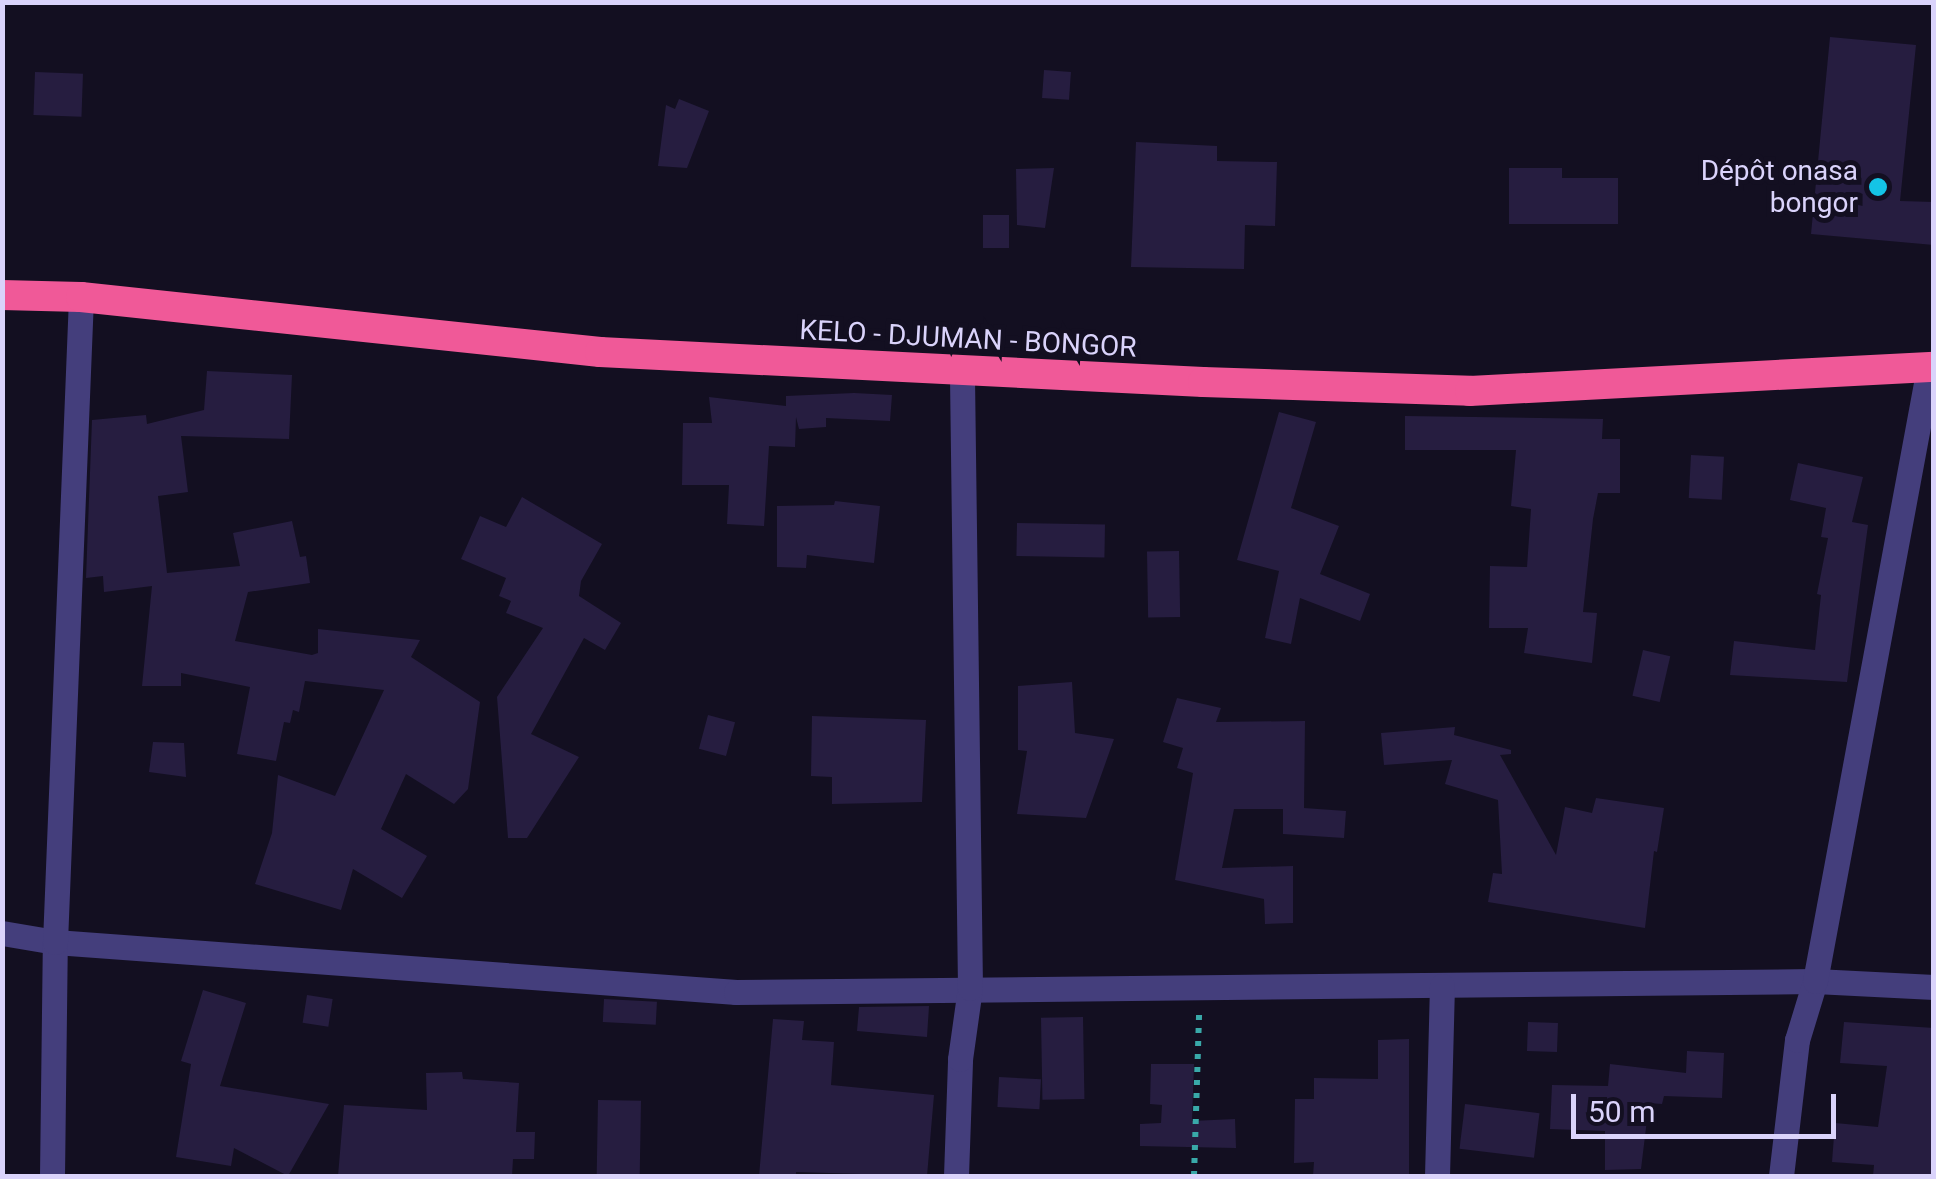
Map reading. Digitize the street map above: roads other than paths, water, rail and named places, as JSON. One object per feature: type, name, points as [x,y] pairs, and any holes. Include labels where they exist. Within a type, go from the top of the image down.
[{"type":"highway","name":"KELO - DJUMAN - BONGOR","points":[[2,296],[81,297],[600,352],[962,373],[1470,391],[1931,367]]},
{"type":"street","points":[[52,1176],[55,942],[81,297]]},
{"type":"street","points":[[1781,1176],[1797,1040],[1816,980],[1931,367]]},
{"type":"street","points":[[956,1176],[960,1059],[970,988],[962,373]]},
{"type":"street","points":[[2,933],[55,942],[736,992],[830,994],[970,988],[1816,980],[1934,987]]},
{"type":"street","points":[[1436,1176],[1442,986]]},
{"type":"place","name":"Dépôt onasa bongor","points":[[1878,187]]}]
